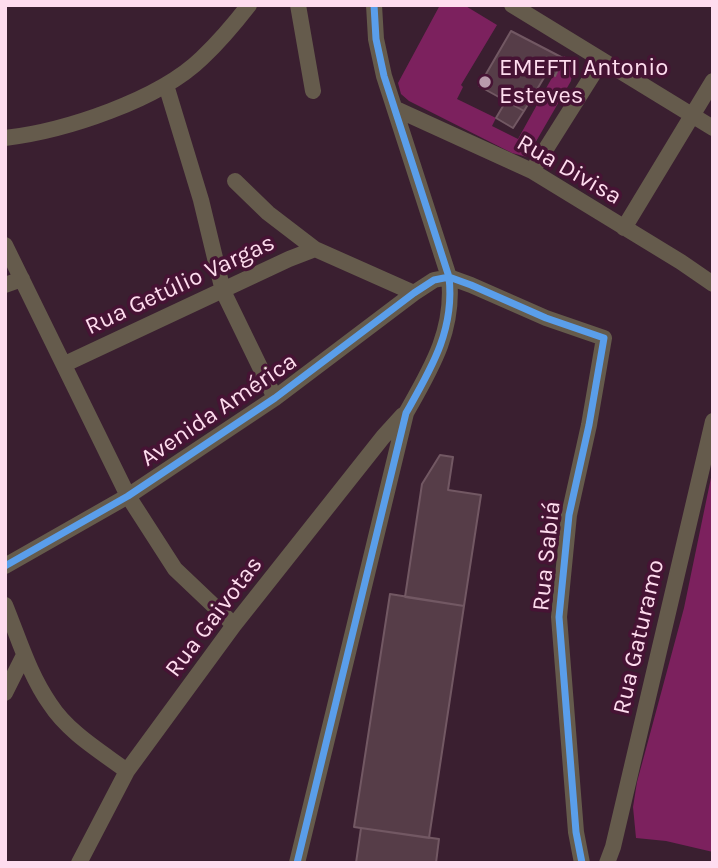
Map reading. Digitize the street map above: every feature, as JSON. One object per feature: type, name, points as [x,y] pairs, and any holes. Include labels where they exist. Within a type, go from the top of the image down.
[{"type":"street","points":[[5,138],[60,127],[113,109],[166,85],[202,59],[249,5]]},
{"type":"street","points":[[298,5],[313,91]]},
{"type":"street","points":[[298,863],[406,413],[432,368],[447,326],[452,300],[449,278],[397,109],[384,76],[374,5]]},
{"type":"street","points":[[512,5],[713,128]]},
{"type":"street","points":[[531,171],[602,61]]},
{"type":"street","points":[[624,228],[713,81]]},
{"type":"street","points":[[166,85],[201,200],[223,291],[275,398]]},
{"type":"street","name":"Rua Divisa","points":[[397,109],[531,171],[713,284]]},
{"type":"street","name":"Rua Getúlio Vargas","points":[[235,181],[268,213],[315,249],[414,293]]},
{"type":"street","points":[[5,245],[128,496],[176,569],[234,625]]},
{"type":"street","name":"Rua Getúlio Vargas","points":[[65,364],[315,249]]},
{"type":"street","name":"Avenida América","points":[[5,566],[128,496],[275,398],[414,293],[434,280],[449,278]]},
{"type":"street","name":"Rua Sabiá","points":[[449,278],[546,318],[604,338],[589,425],[569,515],[558,617],[576,832],[582,863]]},
{"type":"street","points":[[5,285],[22,279]]},
{"type":"street","name":"Rua Gaivotas","points":[[79,863],[127,771],[234,625],[383,437],[406,413]]},
{"type":"street","name":"Rua Gaturamo","points":[[607,863],[613,847],[713,421]]},
{"type":"street","points":[[5,606],[24,655],[50,705],[69,726],[127,771]]},
{"type":"street","points":[[5,693],[24,655]]},
{"type":"shaded area","points":[[440,5],[464,5],[497,25],[461,85],[463,87],[457,99],[496,118],[492,126],[518,139],[564,56],[574,62],[571,81],[527,157],[512,153],[409,101],[401,94],[398,83]]},
{"type":"shaded area","points":[[713,468],[713,852],[666,841],[636,838],[633,807],[637,782],[684,608]]},
{"type":"building","points":[[511,31],[563,58],[555,76],[548,71],[524,111],[479,86]]},
{"type":"building","points":[[506,101],[524,111],[513,128],[496,118]]},
{"type":"building","points":[[440,455],[453,457],[448,490],[481,495],[464,606],[405,597],[422,484]]},
{"type":"building","points":[[390,594],[464,606],[429,838],[354,827]]},
{"type":"building","points":[[361,828],[439,839],[436,863],[356,863]]},
{"type":"cycle path","points":[[297,863],[406,413],[439,348],[445,332],[450,296],[449,277],[384,76],[376,39],[374,5]]},
{"type":"cycle path","points":[[5,566],[128,496],[275,398],[434,280],[449,277],[546,318],[604,338],[589,425],[569,515],[559,617],[576,832],[582,863]]},
{"type":"place","name":"EMEFTI Antonio Esteves","points":[[485,82]]}]
